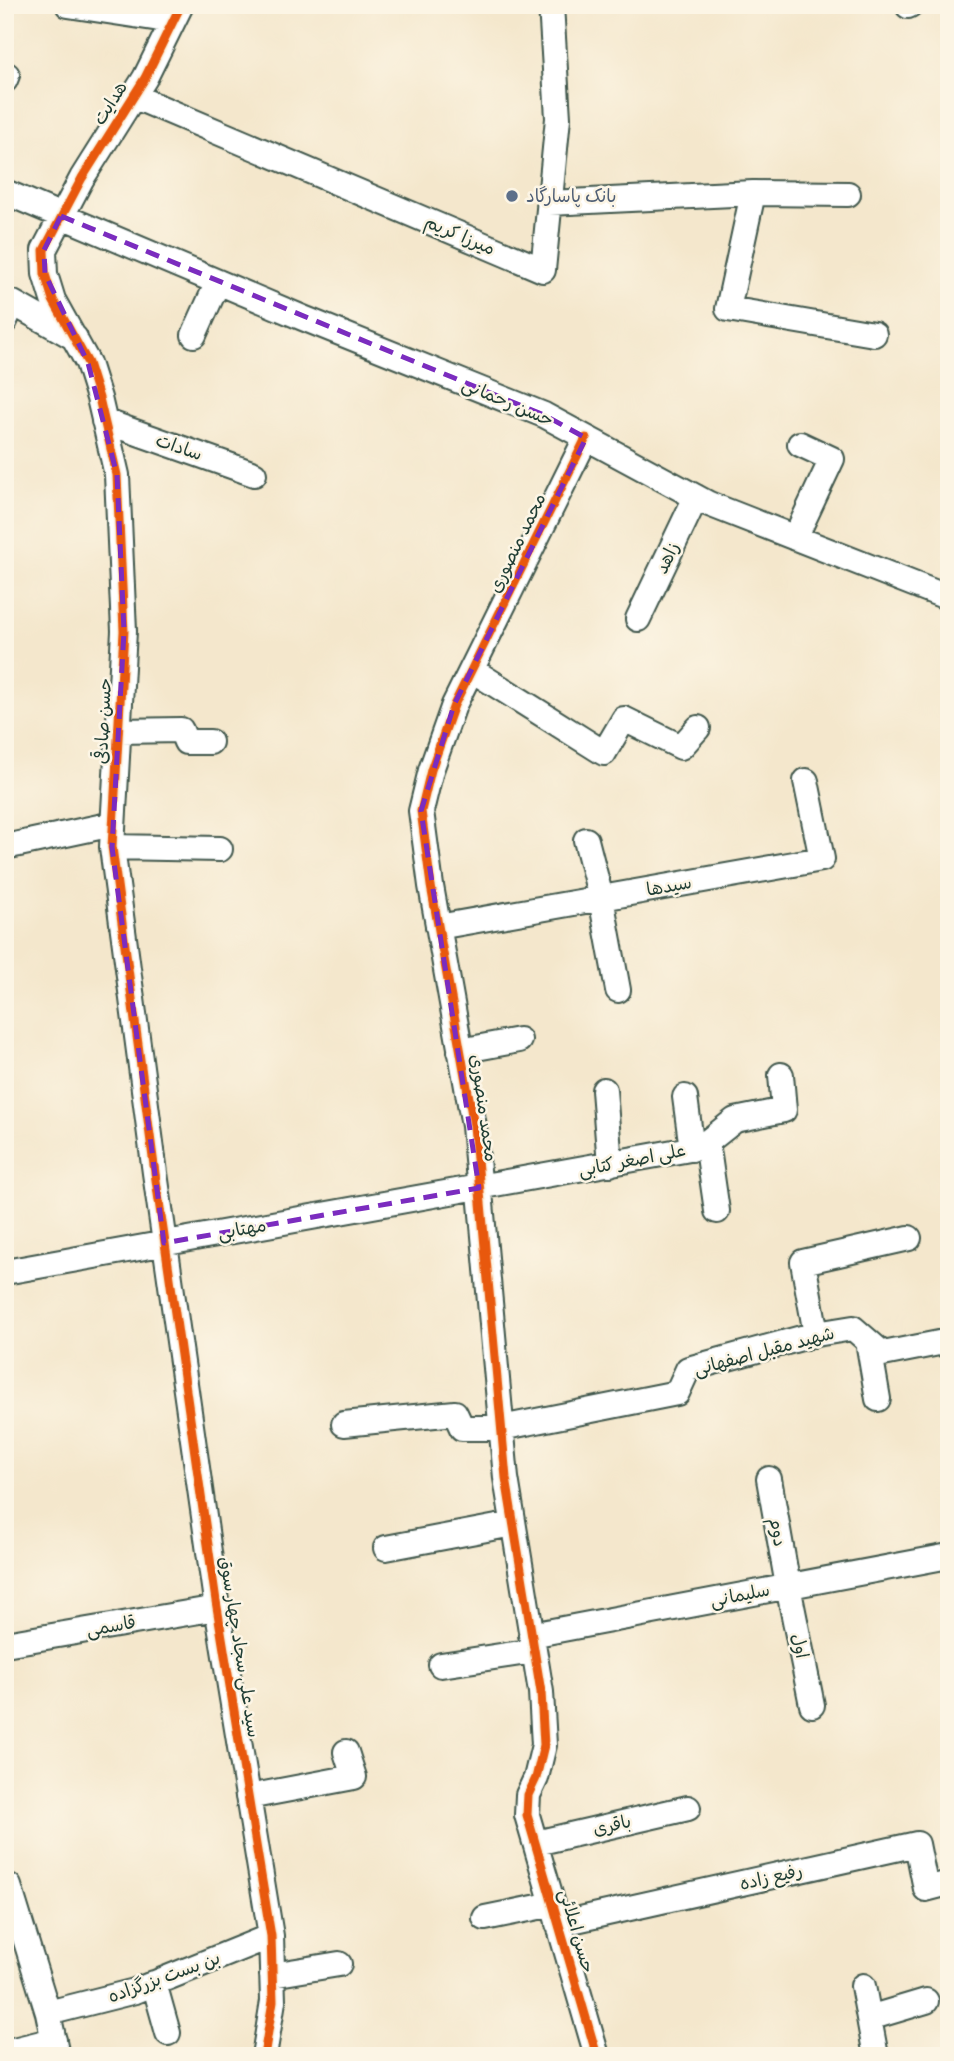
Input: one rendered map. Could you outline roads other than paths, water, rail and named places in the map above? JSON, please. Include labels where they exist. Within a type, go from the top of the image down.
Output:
[{"type":"street","points":[[68,5],[177,13]]},
{"type":"street","name":"میرزا کریم","points":[[133,96],[543,270],[558,118],[551,5]]},
{"type":"street","name":"هدایت","points":[[61,216],[145,78],[177,13]]},
{"type":"street","name":"حسن رحمانی","points":[[5,192],[544,415],[709,504],[949,598]]},
{"type":"street","points":[[549,203],[753,193],[848,194]]},
{"type":"street","points":[[753,193],[728,309],[874,334]]},
{"type":"street","name":"حسن صادقی","points":[[61,216],[44,250],[45,274],[53,300],[88,363],[117,475],[124,631],[113,836],[164,1243]]},
{"type":"street","points":[[194,335],[218,282]]},
{"type":"street","points":[[5,321],[13,303],[75,338]]},
{"type":"street","name":"سادات","points":[[104,421],[254,474]]},
{"type":"street","name":"محمد منصوری","points":[[527,1815],[528,1794],[536,1778],[544,1745],[541,1692],[506,1478],[474,1126],[438,927],[421,811],[431,770],[450,718],[586,438]]},
{"type":"street","points":[[795,537],[832,459],[800,444]]},
{"type":"street","name":"زاهد","points":[[638,619],[696,496]]},
{"type":"street","points":[[472,670],[604,753],[624,719],[681,747],[698,728]]},
{"type":"street","points":[[118,731],[181,730],[186,742],[210,742]]},
{"type":"street","name":"سیدها","points":[[438,927],[822,859],[806,781]]},
{"type":"street","points":[[5,847],[113,836],[220,849]]},
{"type":"street","points":[[586,840],[601,898],[618,990]]},
{"type":"street","points":[[460,1051],[519,1040]]},
{"type":"street","name":"علی اصغر کتابی","points":[[479,1188],[699,1145],[735,1120],[784,1110],[781,1075]]},
{"type":"street","points":[[604,1090],[610,1164]]},
{"type":"street","points":[[685,1097],[717,1211]]},
{"type":"street","name":"مهتابی","points":[[5,1272],[479,1188]]},
{"type":"street","points":[[816,1334],[803,1262],[909,1238]]},
{"type":"street","name":"سید علی سجاد چهار سوق","points":[[164,1243],[217,1608],[271,1936],[273,2001],[264,2056]]},
{"type":"street","name":"شهید مقبل اصفهانی","points":[[501,1428],[677,1393],[688,1369],[816,1334],[853,1328],[883,1354],[949,1340]]},
{"type":"street","points":[[868,1341],[878,1399]]},
{"type":"street","points":[[344,1424],[455,1413],[462,1428],[501,1428]]},
{"type":"street","name":"دوم","points":[[769,1479],[788,1586]]},
{"type":"street","points":[[386,1548],[513,1524]]},
{"type":"street","name":"سلیمانی","points":[[441,1665],[788,1586],[949,1556]]},
{"type":"street","name":"اول","points":[[788,1586],[812,1705]]},
{"type":"street","name":"قاسمی","points":[[6,1641],[217,1608]]},
{"type":"street","points":[[248,1797],[354,1777],[346,1752]]},
{"type":"street","name":"باقری","points":[[536,1843],[688,1808]]},
{"type":"street","name":"حسن اعلائی","points":[[527,1815],[597,2056]]},
{"type":"street","name":"رفیع زاده","points":[[555,1914],[917,1844],[926,1889],[949,1883]]},
{"type":"street","points":[[5,1887],[9,1886],[56,2048],[5,2052]]},
{"type":"street","points":[[485,1918],[555,1914]]},
{"type":"street","name":"بن بست بزرگزاده","points":[[48,2013],[135,1991],[271,1936]]},
{"type":"street","points":[[272,1975],[339,1964]]},
{"type":"street","points":[[154,1983],[168,2033]]},
{"type":"street","points":[[863,1986],[876,2056]]},
{"type":"street","points":[[869,2018],[926,2001]]},
{"type":"place","name":"بانک پاسارگاد","points":[[512,196]]}]
